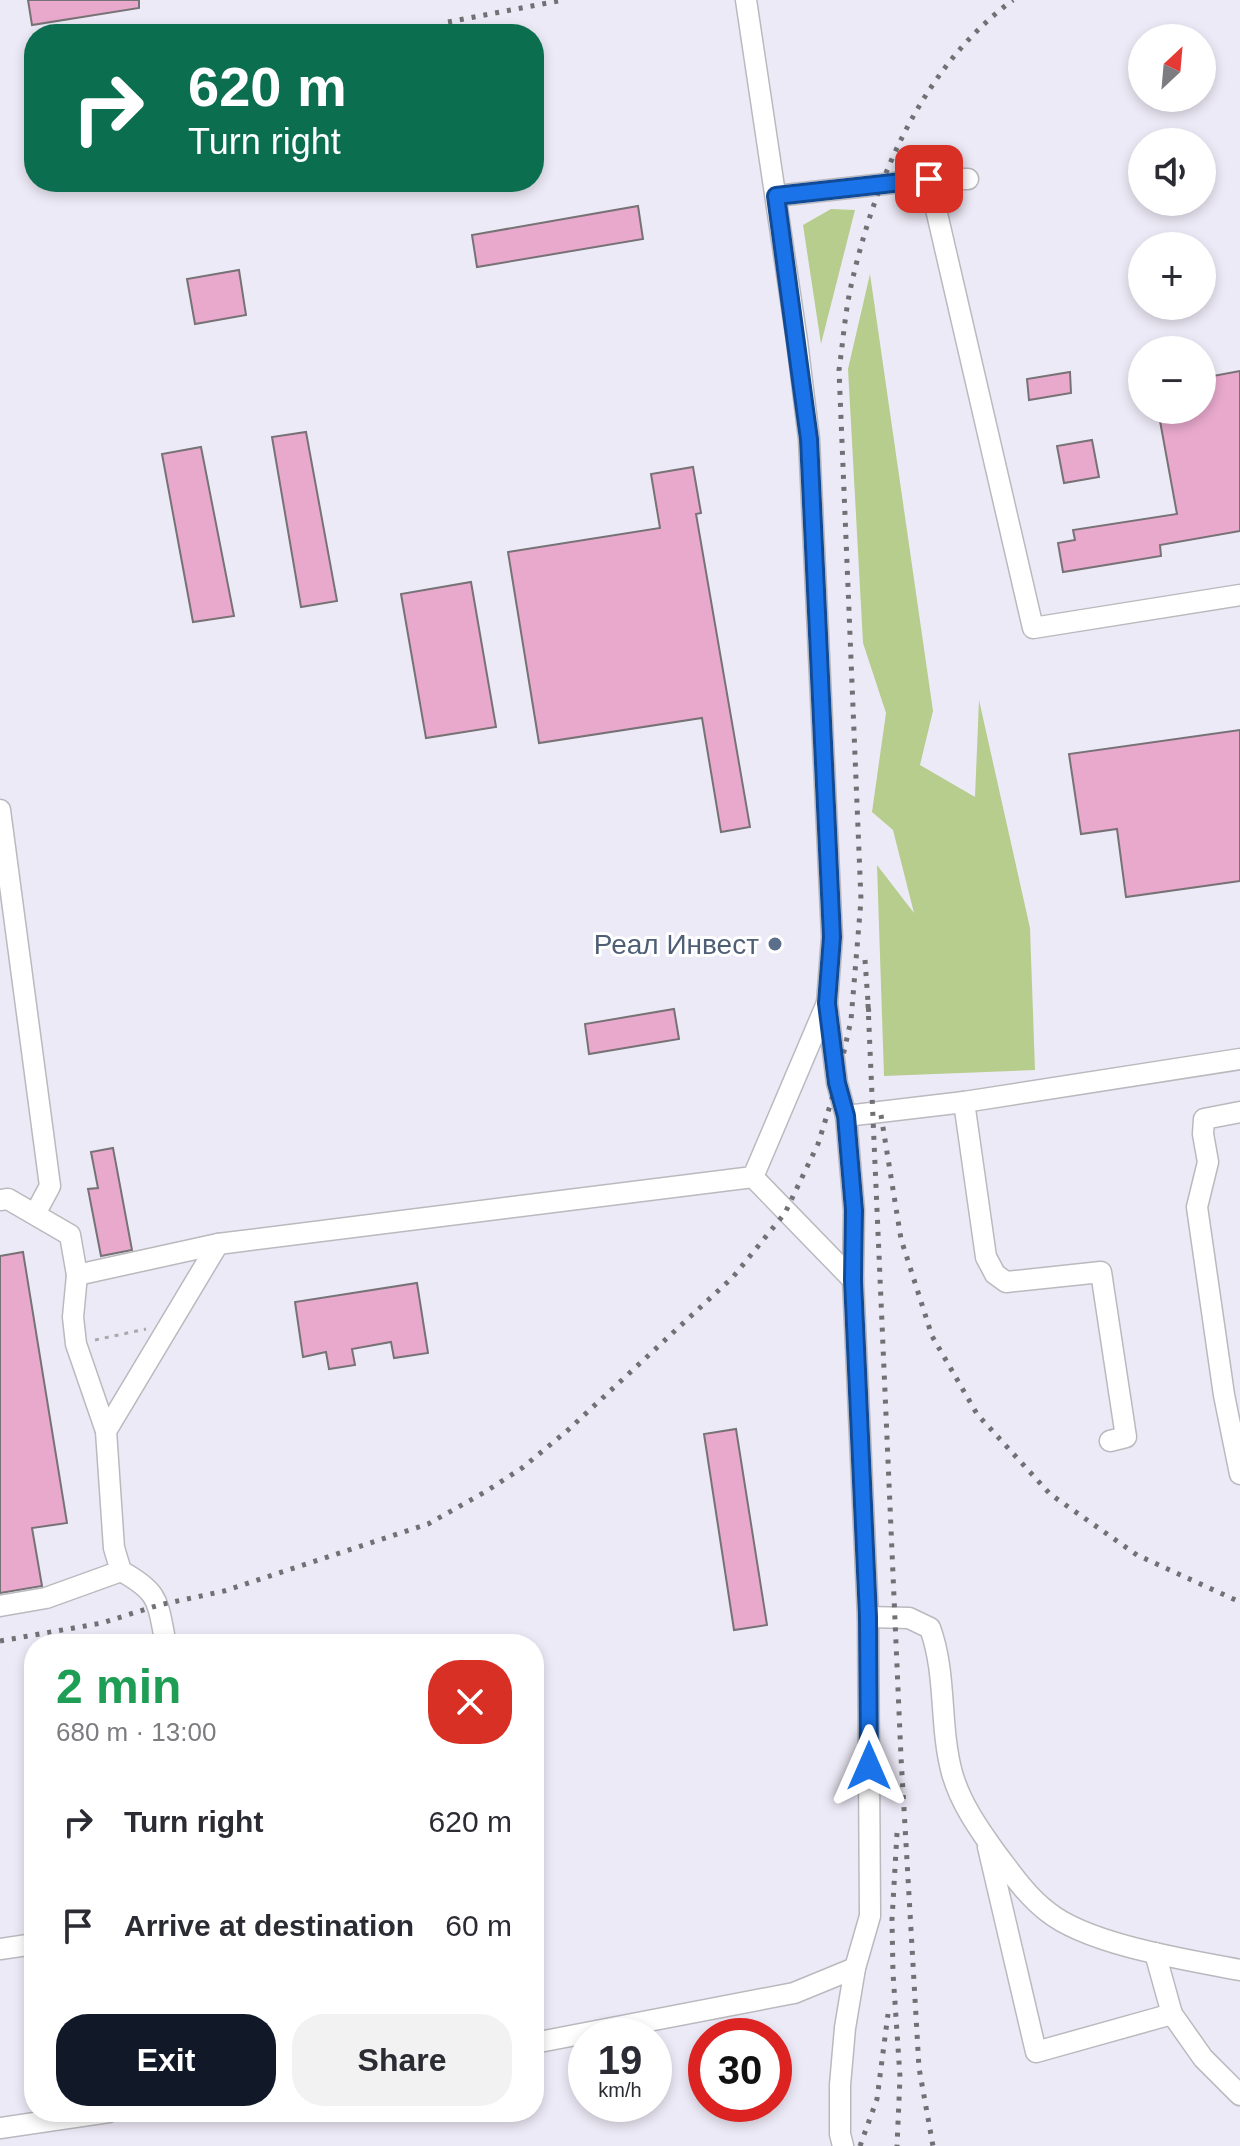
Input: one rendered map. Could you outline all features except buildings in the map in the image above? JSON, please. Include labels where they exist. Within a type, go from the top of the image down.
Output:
[{"type":"street","points":[[746,0],[809,439],[832,937],[827,1003],[837,1083],[846,1116],[854,1210],[853,1280],[868,1617],[870,1916],[855,1968],[845,2028],[840,2085],[840,2134],[843,2146]]},
{"type":"street","points":[[776,196],[929,179],[968,179]]},
{"type":"street","points":[[929,179],[1033,628],[1240,595]]},
{"type":"street","points":[[0,810],[50,1186],[35,1214]]},
{"type":"street","points":[[753,1177],[827,1003]]},
{"type":"street","points":[[846,1116],[964,1102],[1240,1059]]},
{"type":"street","points":[[964,1102],[986,1257],[995,1274],[1006,1282],[1101,1272],[1126,1437],[1110,1441]]},
{"type":"street","points":[[1240,1112],[1204,1119],[1208,1162],[1197,1207],[1224,1395],[1240,1474]]},
{"type":"street","points":[[77,1275],[218,1244],[753,1177]]},
{"type":"street","points":[[753,1177],[853,1280]]},
{"type":"street","points":[[0,1200],[8,1199],[70,1235],[77,1275],[73,1317],[76,1344],[106,1431],[112,1535],[121,1571],[152,1591],[159,1605],[164,1634]]},
{"type":"street","points":[[106,1431],[218,1244]]},
{"type":"street","points":[[0,1606],[46,1598],[121,1571]]},
{"type":"street","points":[[868,1617],[909,1618],[930,1628],[940,1654],[952,1772],[964,1804],[1023,1888],[1050,1914],[1084,1932],[1155,1953],[1240,1970]]},
{"type":"street","points":[[986,1839],[1036,2052],[1172,2014]]},
{"type":"street","points":[[0,1949],[24,1945]]},
{"type":"street","points":[[1155,1953],[1172,2014],[1203,2058],[1240,2095]]},
{"type":"street","points":[[544,2041],[794,1993],[855,1968]]},
{"type":"street","points":[[0,2128],[41,2122]]},
{"type":"path","points":[[76,1344],[169,1325]]},
{"type":"shaded area","points":[[0,0],[1240,0],[1240,2146],[0,2146]]},
{"type":"green space","points":[[831,209],[855,210],[821,344],[803,225]]},
{"type":"green space","points":[[870,274],[933,711],[920,765],[975,797],[979,700],[1030,928],[1035,1070],[884,1076],[877,865],[914,913],[893,830],[872,812],[886,713],[863,643],[848,369]]},
{"type":"railway","points":[[448,22],[563,0]]},
{"type":"railway","points":[[40,1634],[102,1623],[159,1605],[224,1591],[428,1524],[485,1492],[522,1468],[568,1430],[733,1277],[785,1213],[818,1144],[837,1083],[851,1020],[861,900],[839,370],[849,296],[874,206],[907,128],[953,58],[981,27],[1013,0]]},
{"type":"railway","points":[[865,960],[869,1016]]},
{"type":"railway","points":[[868,1004],[901,1757],[919,2068],[933,2146]]},
{"type":"railway","points":[[881,1115],[901,1239],[932,1336],[977,1414],[1050,1494],[1137,1555],[1240,1602]]},
{"type":"railway","points":[[0,1641],[24,1637]]},
{"type":"railway","points":[[897,1833],[892,1920],[900,2077],[897,2146]]},
{"type":"railway","points":[[860,2146],[877,2099],[888,2014]]},
{"type":"place","name":"Реал Инвест","points":[[775,944]]},
{"type":"route","points":[[869,1766],[868,1617],[853,1280],[854,1210],[846,1116],[837,1083],[827,1003],[832,937],[809,439],[776,196],[929,179]]}]
